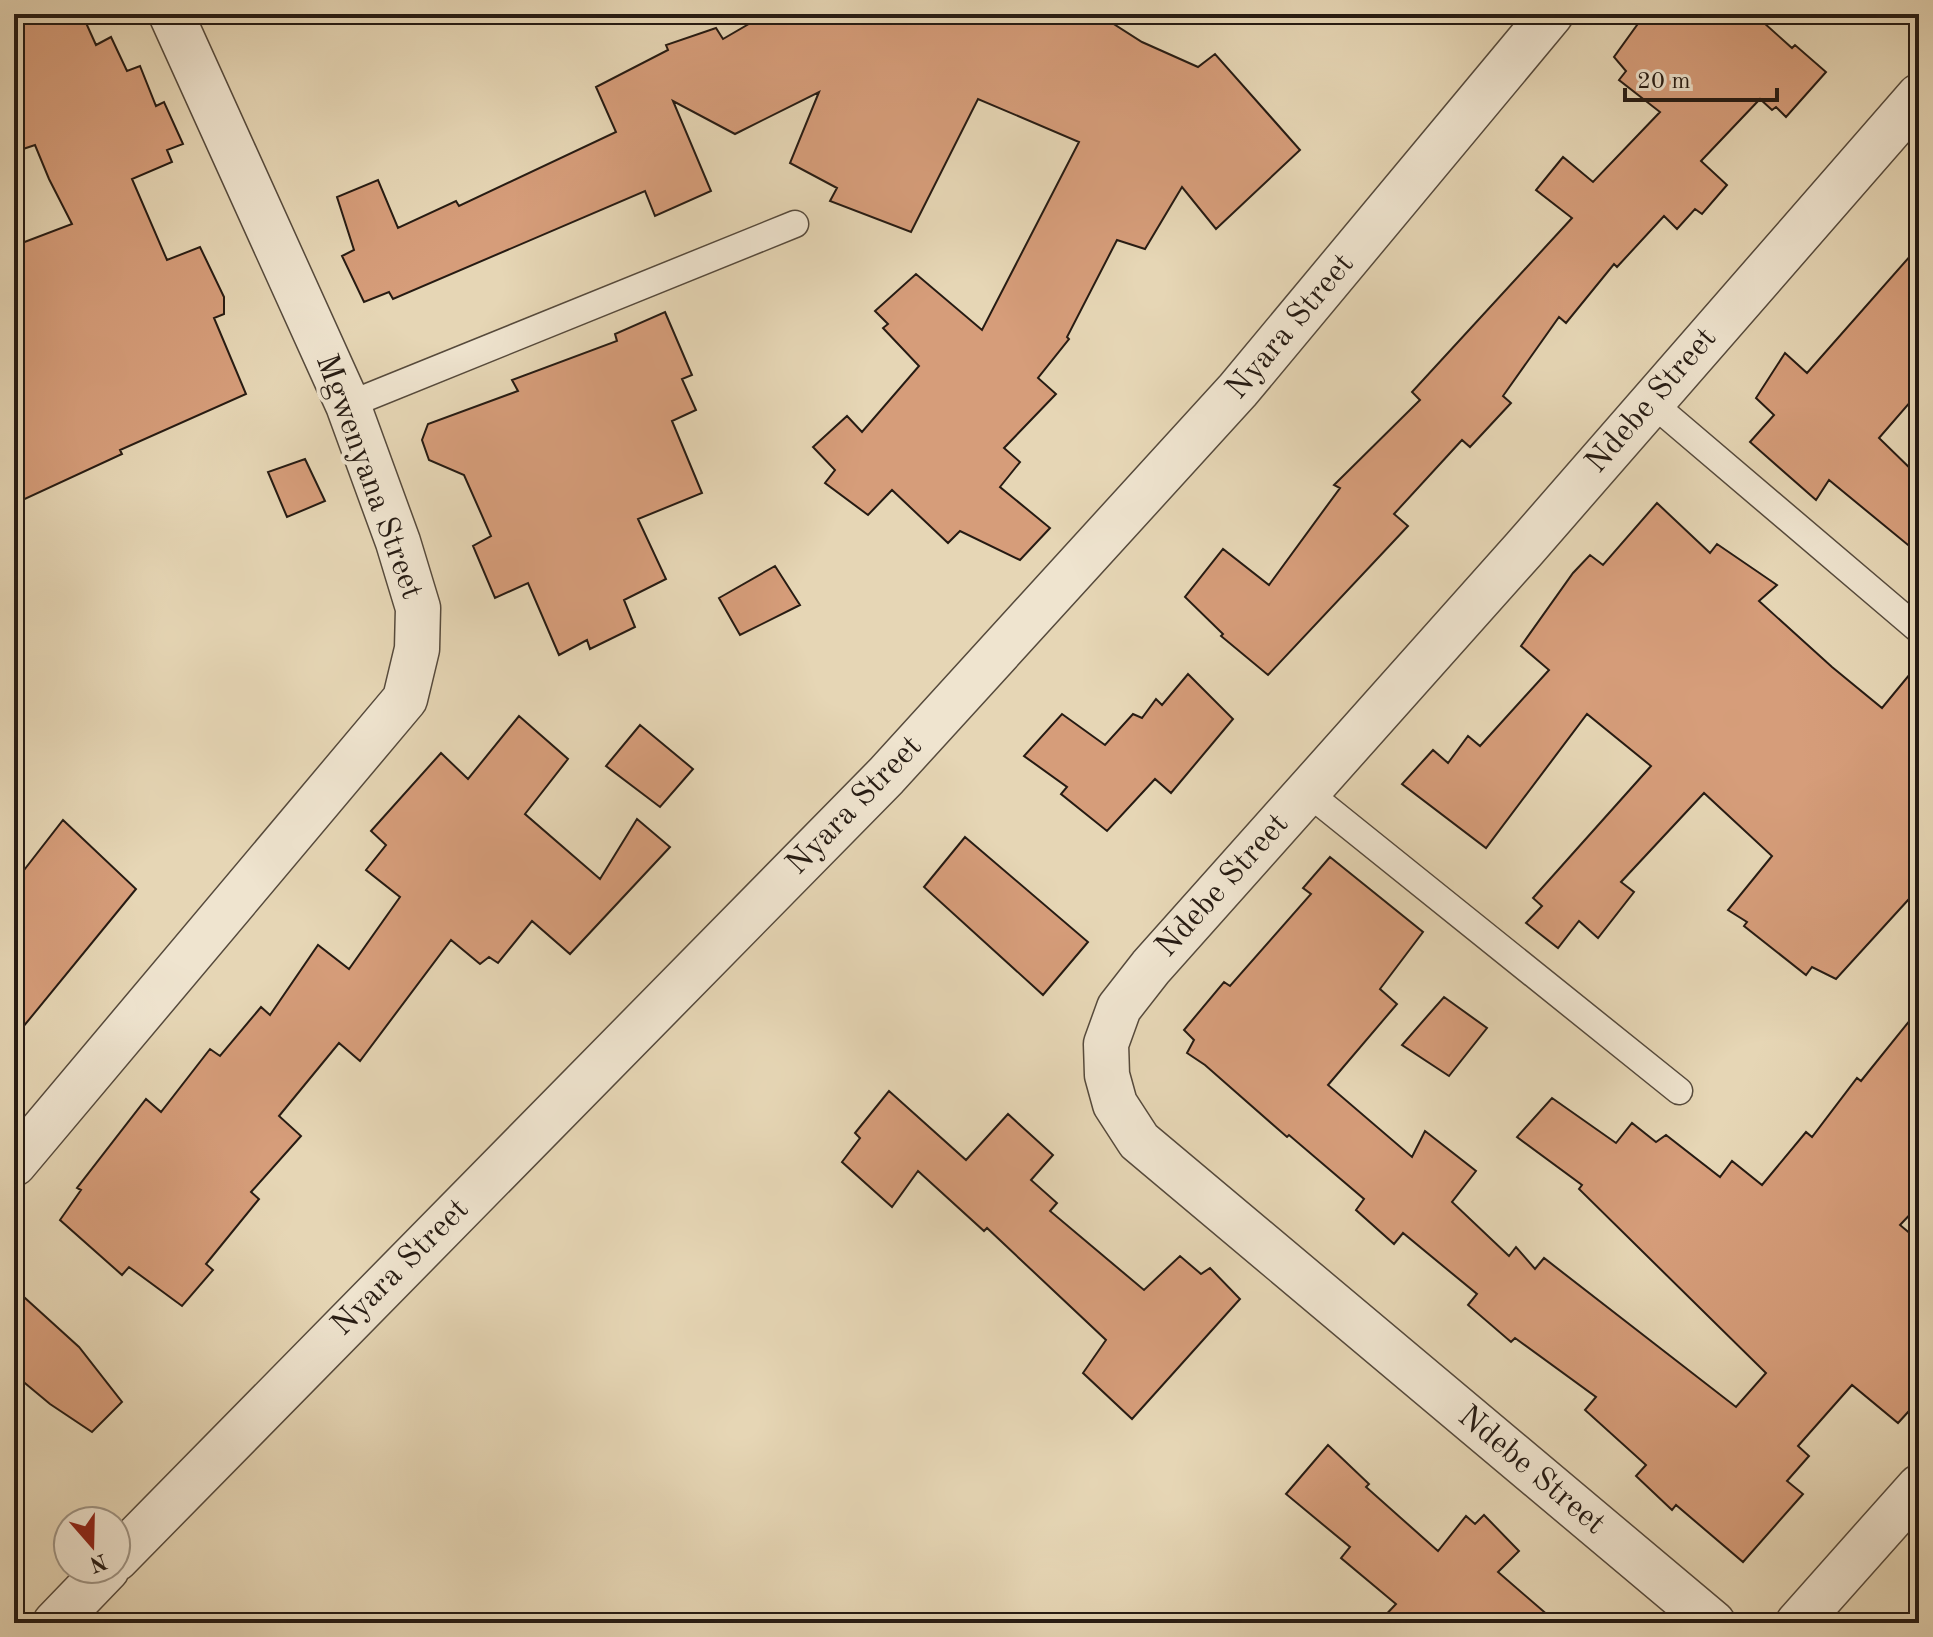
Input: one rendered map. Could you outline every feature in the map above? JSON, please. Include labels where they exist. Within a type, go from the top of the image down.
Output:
[{"type":"street","name":"Mgwenyana Street","points":[[14,1164],[405,699],[417,649],[418,608],[398,542],[348,405],[171,14]]},
{"type":"street","name":"Nyara Street","points":[[132,1543],[886,776],[1238,390],[1551,14]]},
{"type":"street","name":"Ndebe Street","points":[[1713,1623],[1139,1141],[1115,1104],[1107,1075],[1106,1044],[1119,1008],[1151,967],[1919,96]]},
{"type":"street","points":[[1798,1623],[1919,1487]]},
{"type":"street","points":[[55,1623],[92,1585]]},
{"type":"lane","points":[[348,405],[795,224]]},
{"type":"lane","points":[[1651,402],[1919,630]]},
{"type":"lane","points":[[1307,792],[1679,1091]]},
{"type":"building","points":[[14,14],[82,14],[96,45],[111,37],[127,71],[140,66],[156,106],[164,102],[183,144],[167,150],[172,162],[132,179],[167,260],[200,247],[224,297],[224,314],[214,318],[246,394],[120,450],[122,454],[14,504],[14,246],[72,224],[35,145],[14,152]]},
{"type":"building","points":[[766,14],[1098,14],[1142,42],[1198,67],[1215,54],[1300,150],[1216,229],[1182,187],[1145,249],[1117,240],[1067,337],[1069,339],[1038,378],[1056,394],[1004,448],[1020,462],[1000,487],[1050,528],[1020,560],[960,531],[948,543],[892,490],[868,515],[825,483],[835,470],[813,447],[847,416],[862,432],[919,366],[883,328],[888,324],[875,311],[916,274],[982,330],[1079,142],[978,99],[911,232],[830,201],[837,188],[790,163],[819,92],[735,134],[673,101],[711,191],[655,216],[645,191],[393,299],[389,292],[364,302],[342,256],[354,250],[337,197],[378,180],[398,228],[456,201],[459,206],[616,132],[596,87],[668,50],[666,45],[716,28],[723,39]]},
{"type":"building","points":[[1645,14],[1754,14],[1792,48],[1795,45],[1826,72],[1786,117],[1776,107],[1772,110],[1760,99],[1701,161],[1727,185],[1702,214],[1695,209],[1677,229],[1664,216],[1617,267],[1614,264],[1566,323],[1559,317],[1503,396],[1511,403],[1470,447],[1462,440],[1394,514],[1408,526],[1268,675],[1221,636],[1223,634],[1185,597],[1223,549],[1269,585],[1340,488],[1334,485],[1420,400],[1412,392],[1572,218],[1536,190],[1563,157],[1593,182],[1660,112],[1619,80],[1626,71],[1614,57]]},
{"type":"building","points":[[1919,246],[1919,392],[1879,438],[1919,477],[1919,554],[1829,480],[1816,500],[1750,442],[1774,415],[1756,398],[1785,353],[1807,373]]},
{"type":"building","points":[[665,312],[692,375],[682,379],[696,410],[672,421],[702,493],[638,519],[666,579],[624,600],[635,627],[590,649],[587,640],[559,655],[528,583],[495,598],[473,546],[491,536],[464,475],[429,460],[422,440],[428,424],[518,391],[512,380],[617,341],[615,334]]},
{"type":"building","points":[[305,459],[325,501],[287,517],[268,472]]},
{"type":"building","points":[[1657,503],[1710,553],[1717,544],[1777,585],[1759,601],[1882,708],[1919,663],[1919,888],[1836,979],[1812,967],[1806,975],[1744,926],[1747,922],[1728,910],[1772,856],[1704,793],[1621,882],[1634,892],[1598,938],[1579,921],[1558,948],[1526,923],[1542,906],[1533,898],[1651,766],[1587,714],[1486,848],[1402,784],[1433,750],[1448,763],[1468,736],[1480,746],[1549,670],[1521,646],[1573,573],[1590,555],[1603,565]]},
{"type":"building","points":[[775,566],[800,605],[740,635],[719,598]]},
{"type":"building","points":[[1188,674],[1233,719],[1171,793],[1155,779],[1107,831],[1061,794],[1067,787],[1024,756],[1062,714],[1105,745],[1133,714],[1142,718],[1156,699],[1162,705]]},
{"type":"building","points":[[519,716],[568,759],[525,814],[600,879],[637,819],[670,847],[570,954],[532,921],[498,963],[489,957],[480,964],[451,940],[360,1061],[339,1043],[279,1116],[301,1136],[251,1192],[259,1199],[206,1264],[213,1270],[182,1306],[129,1267],[122,1275],[60,1220],[81,1190],[77,1188],[146,1099],[161,1112],[210,1049],[220,1056],[261,1007],[270,1015],[318,945],[349,969],[400,897],[366,870],[386,845],[371,831],[441,753],[468,779]]},
{"type":"building","points":[[640,725],[693,769],[660,807],[606,766]]},
{"type":"building","points":[[63,820],[136,889],[14,1038],[14,883]]},
{"type":"building","points":[[965,837],[1088,942],[1043,995],[924,887]]},
{"type":"building","points":[[1330,857],[1423,932],[1380,989],[1397,1004],[1328,1085],[1412,1157],[1425,1131],[1476,1171],[1452,1202],[1509,1256],[1516,1247],[1535,1269],[1544,1258],[1736,1407],[1766,1373],[1579,1189],[1582,1185],[1517,1137],[1552,1098],[1616,1143],[1632,1123],[1656,1142],[1666,1135],[1720,1177],[1732,1161],[1762,1185],[1806,1132],[1812,1137],[1857,1078],[1861,1081],[1919,1009],[1919,1205],[1900,1225],[1919,1241],[1919,1400],[1898,1423],[1852,1385],[1798,1446],[1809,1456],[1787,1481],[1803,1494],[1743,1562],[1676,1505],[1672,1510],[1636,1476],[1646,1465],[1585,1410],[1596,1397],[1515,1338],[1511,1342],[1468,1305],[1477,1294],[1403,1233],[1394,1244],[1356,1210],[1364,1199],[1187,1053],[1194,1040],[1184,1030],[1224,982],[1230,986],[1311,894],[1303,888]]},
{"type":"building","points":[[1444,997],[1487,1028],[1449,1076],[1402,1045]]},
{"type":"building","points":[[889,1091],[966,1160],[1008,1114],[1053,1155],[1031,1180],[1057,1203],[1050,1211],[1144,1290],[1180,1256],[1201,1274],[1210,1268],[1240,1299],[1132,1419],[1083,1373],[1106,1340],[987,1228],[984,1231],[918,1171],[892,1207],[842,1162],[860,1138],[855,1133]]},
{"type":"building","points":[[14,1288],[79,1347],[122,1402],[92,1432],[50,1404],[14,1374]]},
{"type":"building","points":[[1328,1445],[1369,1484],[1366,1487],[1438,1551],[1466,1516],[1475,1524],[1484,1515],[1519,1551],[1498,1572],[1557,1623],[1378,1623],[1396,1604],[1341,1558],[1350,1547],[1286,1494]]}]
